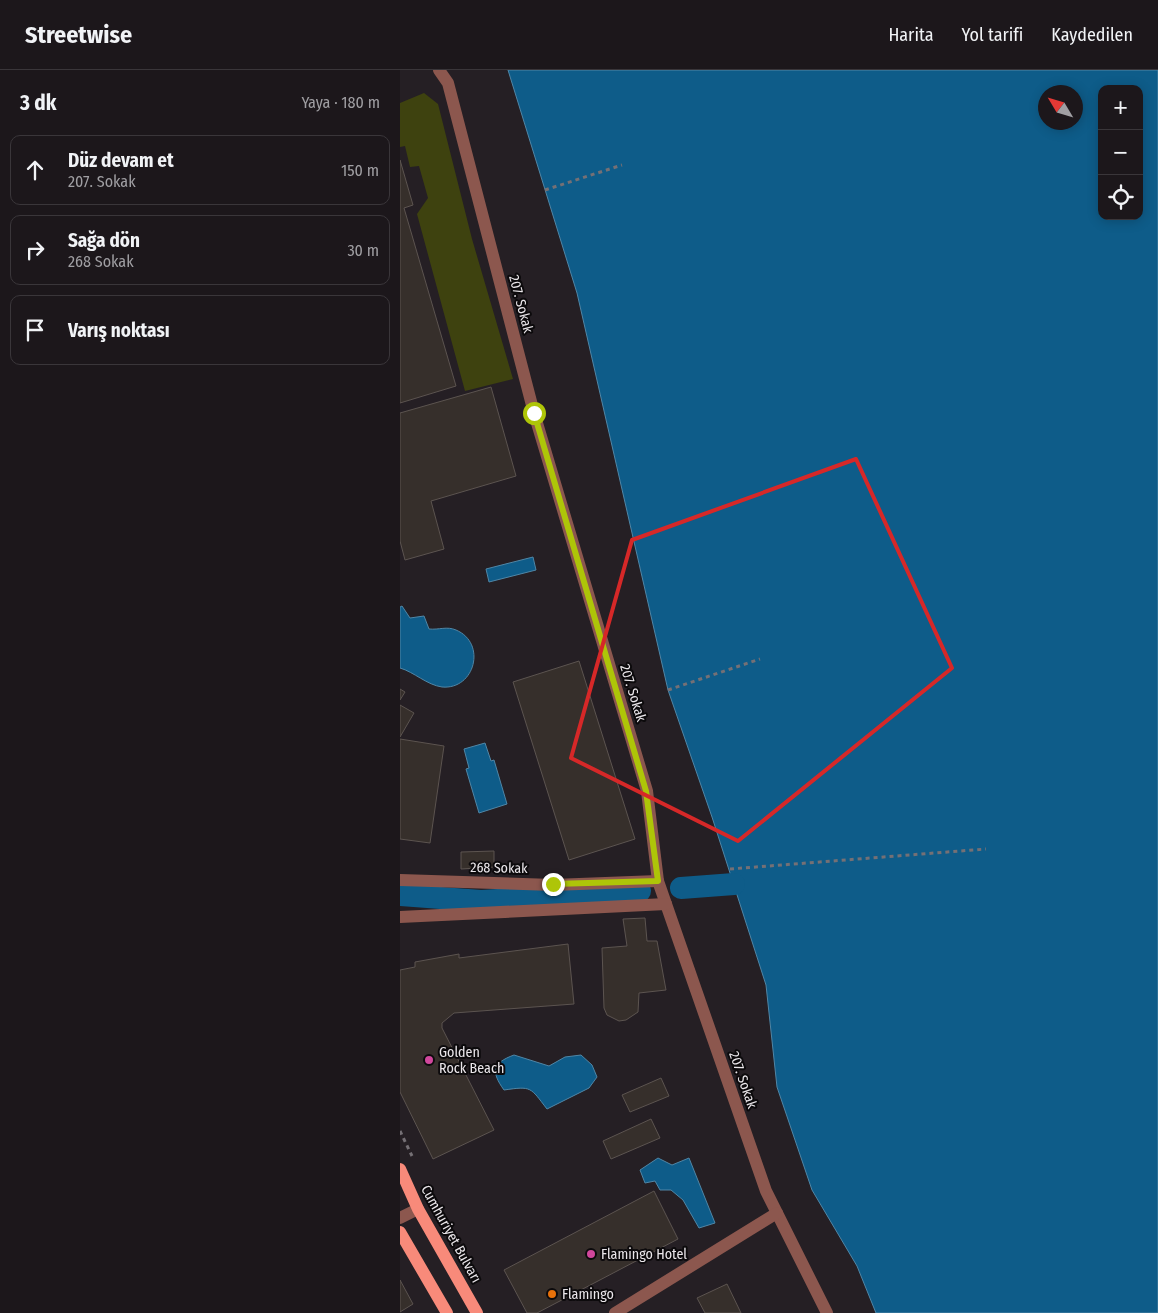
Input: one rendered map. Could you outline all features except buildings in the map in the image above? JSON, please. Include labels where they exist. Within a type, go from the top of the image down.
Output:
[{"type":"main road","name":"Cumhuriyet Bulvarı","points":[[400,1169],[418,1209],[478,1313]]},
{"type":"main road","points":[[400,1232],[448,1313]]},
{"type":"street","name":"207. Sokak","points":[[440,70],[448,84],[534,413],[646,791],[658,881],[766,1191],[827,1313]]},
{"type":"street","name":"268 Sokak","points":[[400,880],[553,884],[658,881]]},
{"type":"street","points":[[400,917],[666,904]]},
{"type":"street","points":[[400,1218],[418,1209]]},
{"type":"street","points":[[615,1313],[777,1212]]},
{"type":"path","points":[[545,190],[622,165]]},
{"type":"path","points":[[668,690],[760,659]]},
{"type":"path","points":[[730,869],[986,849]]},
{"type":"highlighted area","points":[[856,459],[952,668],[738,841],[571,758],[632,540]]},
{"type":"green space","points":[[424,93],[438,104],[472,239],[513,379],[465,391],[417,214],[428,198],[419,166],[410,167],[405,146],[400,147],[400,103]]},
{"type":"water","points":[[508,70],[1158,70],[1158,1313],[876,1313],[857,1266],[812,1190],[777,1087],[766,985],[712,817],[668,690],[577,293]]},
{"type":"water","points":[[533,557],[536,570],[489,582],[486,569]]},
{"type":"water","points":[[402,606],[410,618],[424,616],[429,629],[453,629],[466,636],[472,645],[474,655],[469,674],[462,681],[453,686],[436,686],[400,668],[400,607]]},
{"type":"water","points":[[485,743],[491,761],[494,760],[507,804],[479,813],[466,769],[469,768],[464,749]]},
{"type":"water","points":[[514,1055],[549,1066],[565,1057],[581,1055],[592,1065],[597,1077],[589,1088],[547,1109],[530,1090],[520,1088],[504,1090],[500,1084],[496,1069],[501,1061]]},
{"type":"water","points":[[658,1158],[672,1165],[689,1158],[715,1223],[699,1228],[683,1200],[671,1190],[660,1190],[655,1181],[645,1183],[640,1170]]},
{"type":"waterway","points":[[681,888],[734,884]]},
{"type":"waterway","points":[[400,895],[481,901],[640,891]]},
{"type":"place","name":"Golden Rock Beach","points":[[429,1060]]},
{"type":"place","name":"Flamingo Hotel","points":[[591,1254]]},
{"type":"place","name":"Flamingo","points":[[552,1294]]},
{"type":"route","points":[[534,413],[646,791],[658,881],[553,884]]}]
